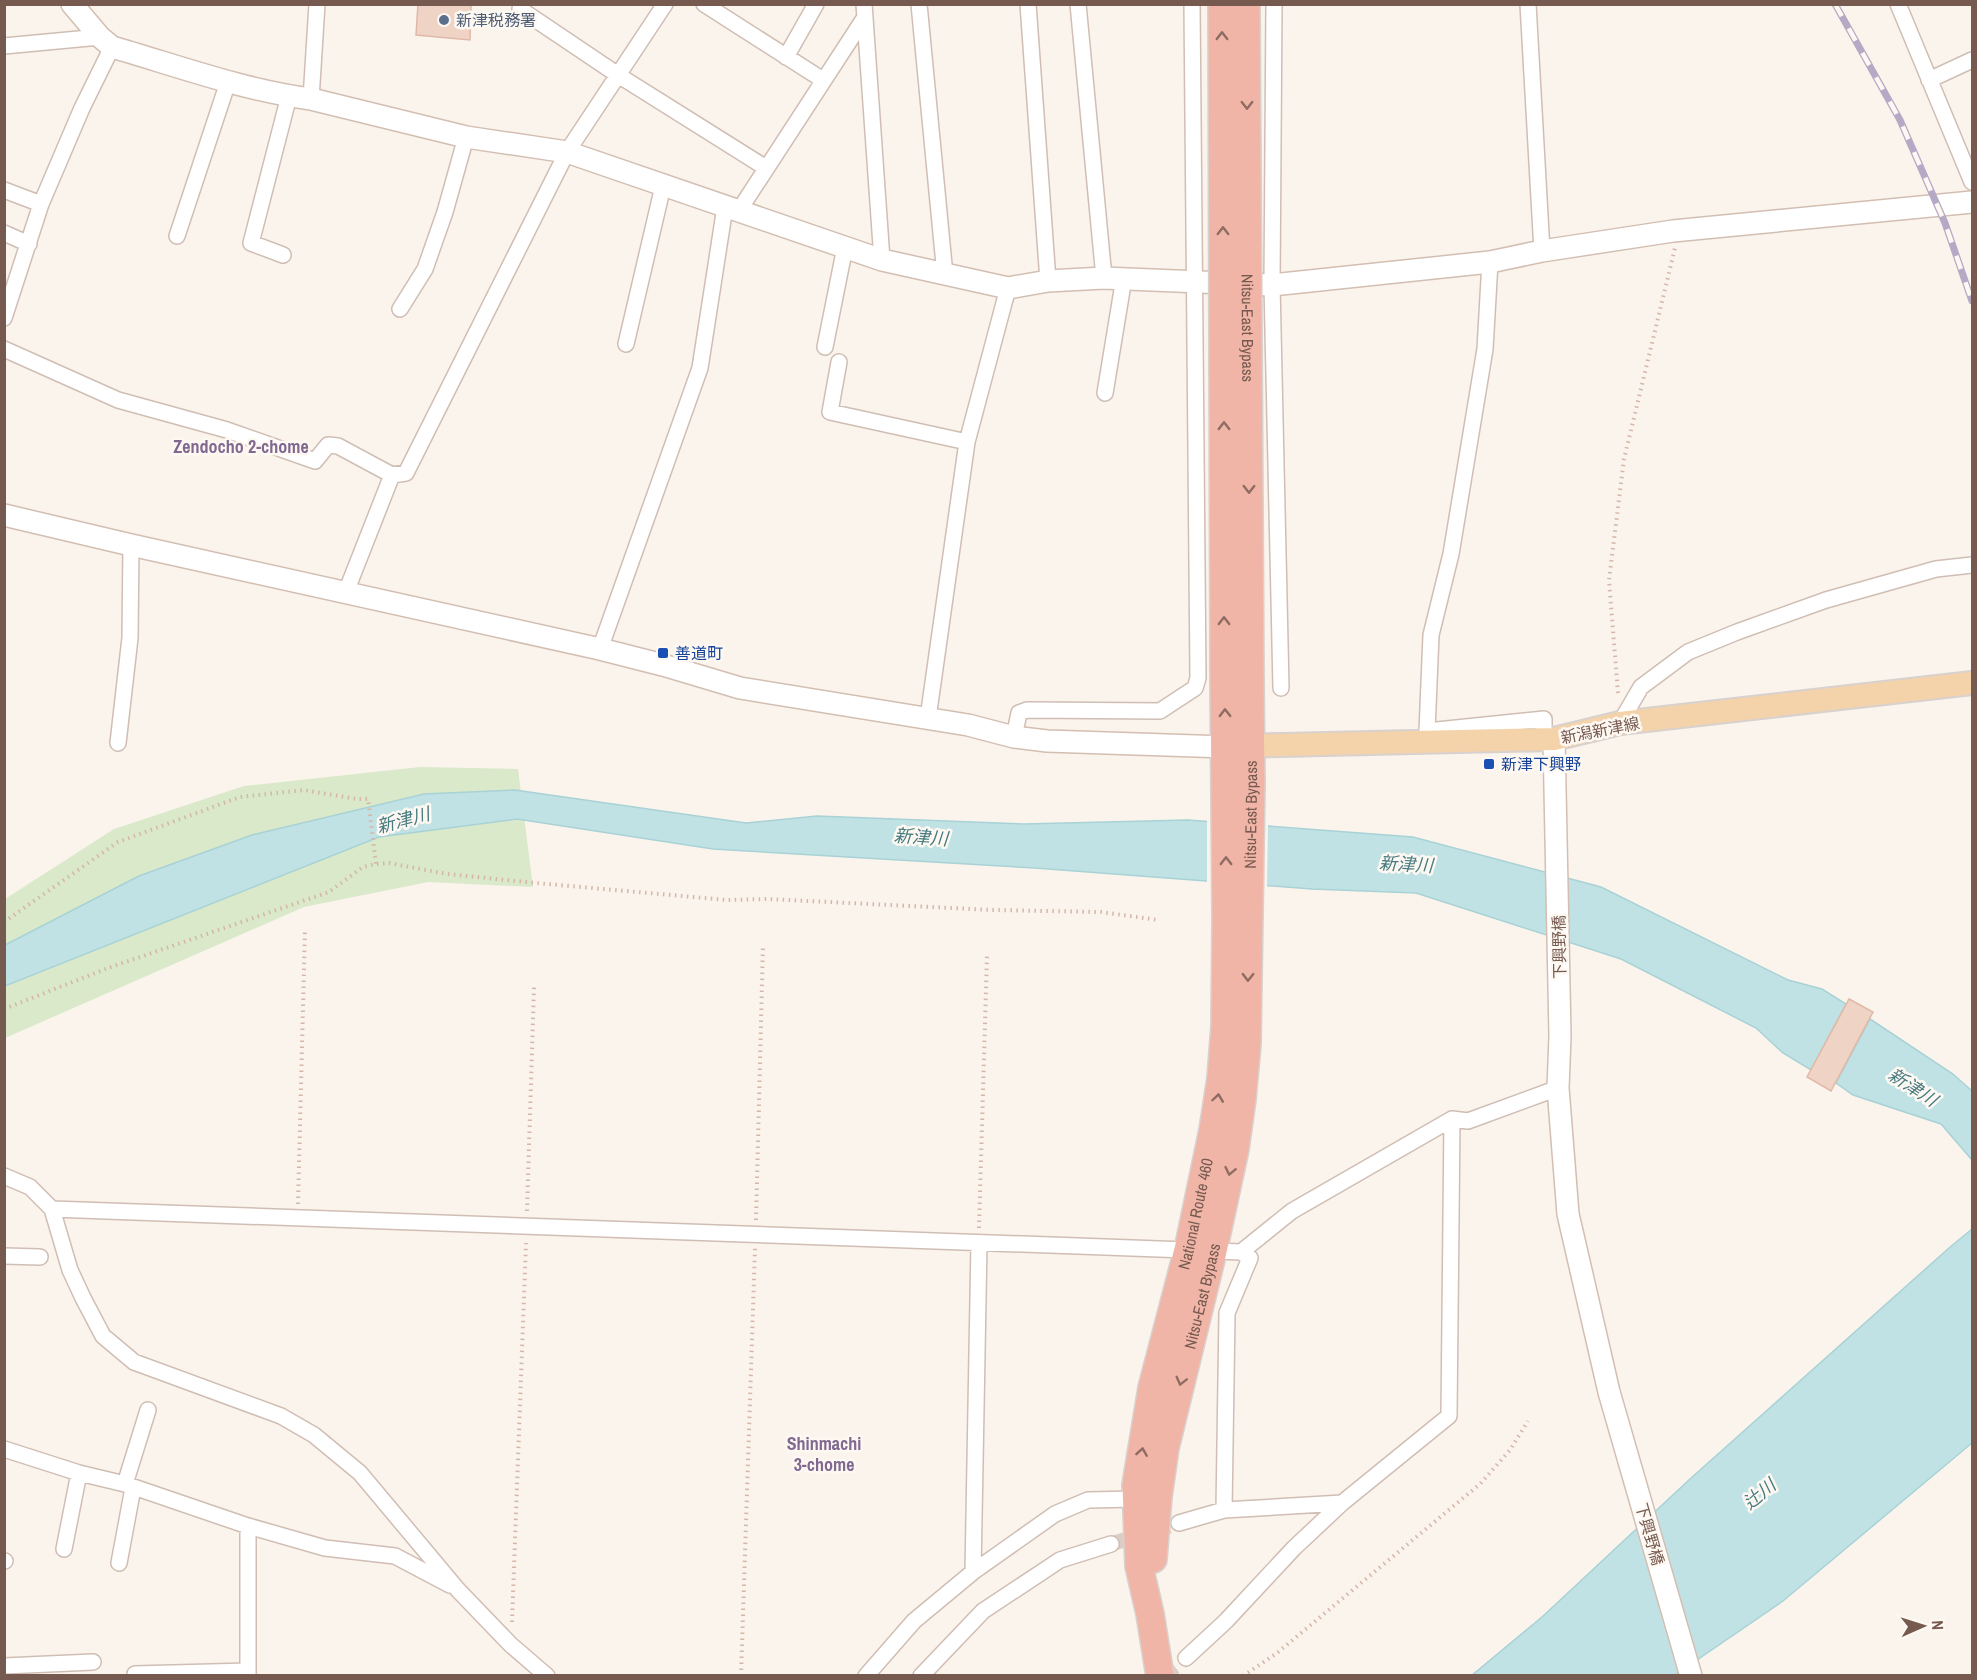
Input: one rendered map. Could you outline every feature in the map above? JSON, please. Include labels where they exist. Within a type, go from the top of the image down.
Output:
[{"type":"highway","name":"Nitsu-East Bypass","points":[[1222,4],[1238,746]]},
{"type":"highway","name":"Nitsu-East Bypass","points":[[1237,680],[1246,4]]},
{"type":"highway","name":"National Route 460","points":[[1160,1676],[1150,1614],[1139,1566],[1136,1498],[1152,1388],[1201,1251],[1237,919],[1238,746]]},
{"type":"highway","name":"Nitsu-East Bypass","points":[[1150,1614],[1158,1497],[1201,1251]]},
{"type":"main road","name":"新潟新津線","points":[[1238,746],[1549,739],[1620,723],[1972,683]]},
{"type":"street","points":[[72,4],[106,42]]},
{"type":"street","points":[[311,99],[317,4]]},
{"type":"street","points":[[4,349],[118,400],[227,430],[315,461],[328,445],[338,446],[393,475],[406,473],[567,152],[665,4]]},
{"type":"street","points":[[704,4],[823,80]]},
{"type":"street","points":[[786,57],[816,4]]},
{"type":"street","points":[[919,4],[945,275]]},
{"type":"street","points":[[1078,4],[1114,278],[1105,393]]},
{"type":"street","points":[[1014,737],[1019,714],[1027,710],[1160,711],[1195,688],[1198,678],[1192,4]]},
{"type":"street","points":[[1274,4],[1272,285],[1281,688]]},
{"type":"street","points":[[1528,4],[1542,251]]},
{"type":"street","points":[[1898,4],[1972,182]]},
{"type":"street","points":[[1033,5],[1048,281]]},
{"type":"street","points":[[520,9],[618,75],[766,168]]},
{"type":"street","points":[[865,11],[882,260]]},
{"type":"street","points":[[600,649],[700,368],[731,209],[766,168],[865,11]]},
{"type":"street","points":[[4,318],[41,204],[82,108],[106,42]]},
{"type":"street","points":[[4,46],[106,42],[228,82],[311,99],[466,137],[567,152],[882,260],[1008,288],[1048,281],[1114,278],[1272,285],[1490,262],[1542,251],[1679,230],[1972,202]]},
{"type":"street","points":[[1929,80],[1972,60]]},
{"type":"street","points":[[177,236],[228,82]]},
{"type":"street","points":[[283,255],[252,243],[289,96]]},
{"type":"street","points":[[400,309],[425,269],[466,137]]},
{"type":"street","points":[[626,344],[663,186]]},
{"type":"street","points":[[4,190],[41,204]]},
{"type":"street","points":[[4,233],[29,244]]},
{"type":"street","points":[[825,347],[845,247]]},
{"type":"street","points":[[1490,262],[1485,349],[1451,554],[1431,635],[1427,731],[1544,719],[1549,739]]},
{"type":"street","points":[[928,718],[967,442],[1008,288]]},
{"type":"street","points":[[839,362],[830,412],[967,442]]},
{"type":"street","points":[[346,592],[393,475]]},
{"type":"street","points":[[4,515],[600,649],[740,688],[928,718],[1014,737],[1047,741],[1238,746]]},
{"type":"street","points":[[118,743],[130,638],[131,545]]},
{"type":"street","points":[[1620,723],[1641,687],[1688,652],[1826,600],[1936,569],[1972,565]]},
{"type":"street","name":"下興野橋","points":[[1549,739],[1557,858],[1560,1036],[1558,1088],[1568,1214],[1609,1392],[1691,1676]]},
{"type":"street","points":[[1241,1252],[1292,1211],[1452,1119],[1468,1121],[1558,1088]]},
{"type":"street","points":[[1186,1658],[1227,1621],[1294,1548],[1342,1503],[1449,1416],[1452,1119]]},
{"type":"street","points":[[4,1176],[30,1187],[52,1209],[70,1270],[103,1336],[134,1362],[281,1416],[314,1435],[360,1473],[458,1590],[511,1645],[547,1676]]},
{"type":"street","points":[[52,1209],[1241,1252],[1250,1258],[1227,1313],[1224,1510]]},
{"type":"street","points":[[973,1572],[979,1243]]},
{"type":"street","points":[[4,1256],[40,1257]]},
{"type":"street","points":[[119,1563],[129,1486],[148,1410]]},
{"type":"street","points":[[4,1449],[325,1548],[395,1556],[458,1590]]},
{"type":"street","points":[[64,1549],[79,1473]]},
{"type":"street","points":[[866,1676],[914,1621],[973,1572],[1055,1514],[1088,1500],[1136,1498]]},
{"type":"street","points":[[1179,1523],[1224,1510],[1342,1503]]},
{"type":"street","points":[[135,1674],[248,1673],[248,1526]]},
{"type":"street","points":[[921,1676],[983,1611],[1060,1560],[1111,1544]]},
{"type":"street","points":[[4,1665],[93,1662]]},
{"type":"path","points":[[1620,723],[1609,580],[1626,447],[1679,230]]},
{"type":"path","points":[[4,922],[118,842],[240,797],[304,790],[368,799],[376,864]]},
{"type":"path","points":[[4,1008],[108,968],[328,892],[363,867],[389,863],[447,874],[727,900],[768,899],[992,910],[1101,912],[1158,920]]},
{"type":"path","points":[[298,1218],[305,929]]},
{"type":"path","points":[[741,1676],[763,945]]},
{"type":"path","points":[[979,1243],[987,956]]},
{"type":"path","points":[[511,1645],[534,987]]},
{"type":"path","points":[[1243,1676],[1277,1653],[1480,1484],[1510,1450],[1528,1421]]},
{"type":"green space","points":[[420,767],[518,769],[533,887],[428,882],[304,907],[5,1038],[5,899],[114,829],[244,786]]},
{"type":"water","name":"新津川","points":[[515,790],[746,823],[817,816],[1024,824],[1188,820],[1413,837],[1601,887],[1788,980],[1822,989],[1846,1004],[1811,1070],[1783,1053],[1756,1028],[1621,959],[1416,893],[1312,889],[1035,868],[713,849],[517,819],[379,837],[5,986],[5,945],[139,876],[252,835],[424,794]]},
{"type":"water","name":"新津川","points":[[1870,1019],[1953,1074],[1972,1091],[1972,1160],[1941,1124],[1853,1095],[1836,1083]]},
{"type":"water","name":"辻川","points":[[1972,1229],[1972,1443],[1783,1601],[1675,1675],[1471,1676],[1542,1617],[1690,1479]]},
{"type":"pier","points":[[1207,818],[1268,823],[1267,889],[1207,884]]},
{"type":"building","name":"新津税務署","points":[[418,4],[471,4],[470,40],[416,35]]},
{"type":"building","points":[[1849,999],[1873,1012],[1831,1091],[1807,1077]]},
{"type":"tunnel","points":[[1111,1544],[1179,1523]]},
{"type":"tunnel","points":[[1163,1676],[1186,1658]]},
{"type":"railway","points":[[1835,4],[1900,120],[1945,223],[1972,301]]},
{"type":"place","name":"新津税務署","points":[[444,20]]},
{"type":"place","name":"善道町","points":[[663,653]]},
{"type":"place","name":"新津下興野","points":[[1489,764]]},
{"type":"district","name":"Zendocho 2-chome","points":[[241,446]]},
{"type":"district","name":"Shinmachi 3-chome","points":[[824,1453]]}]
